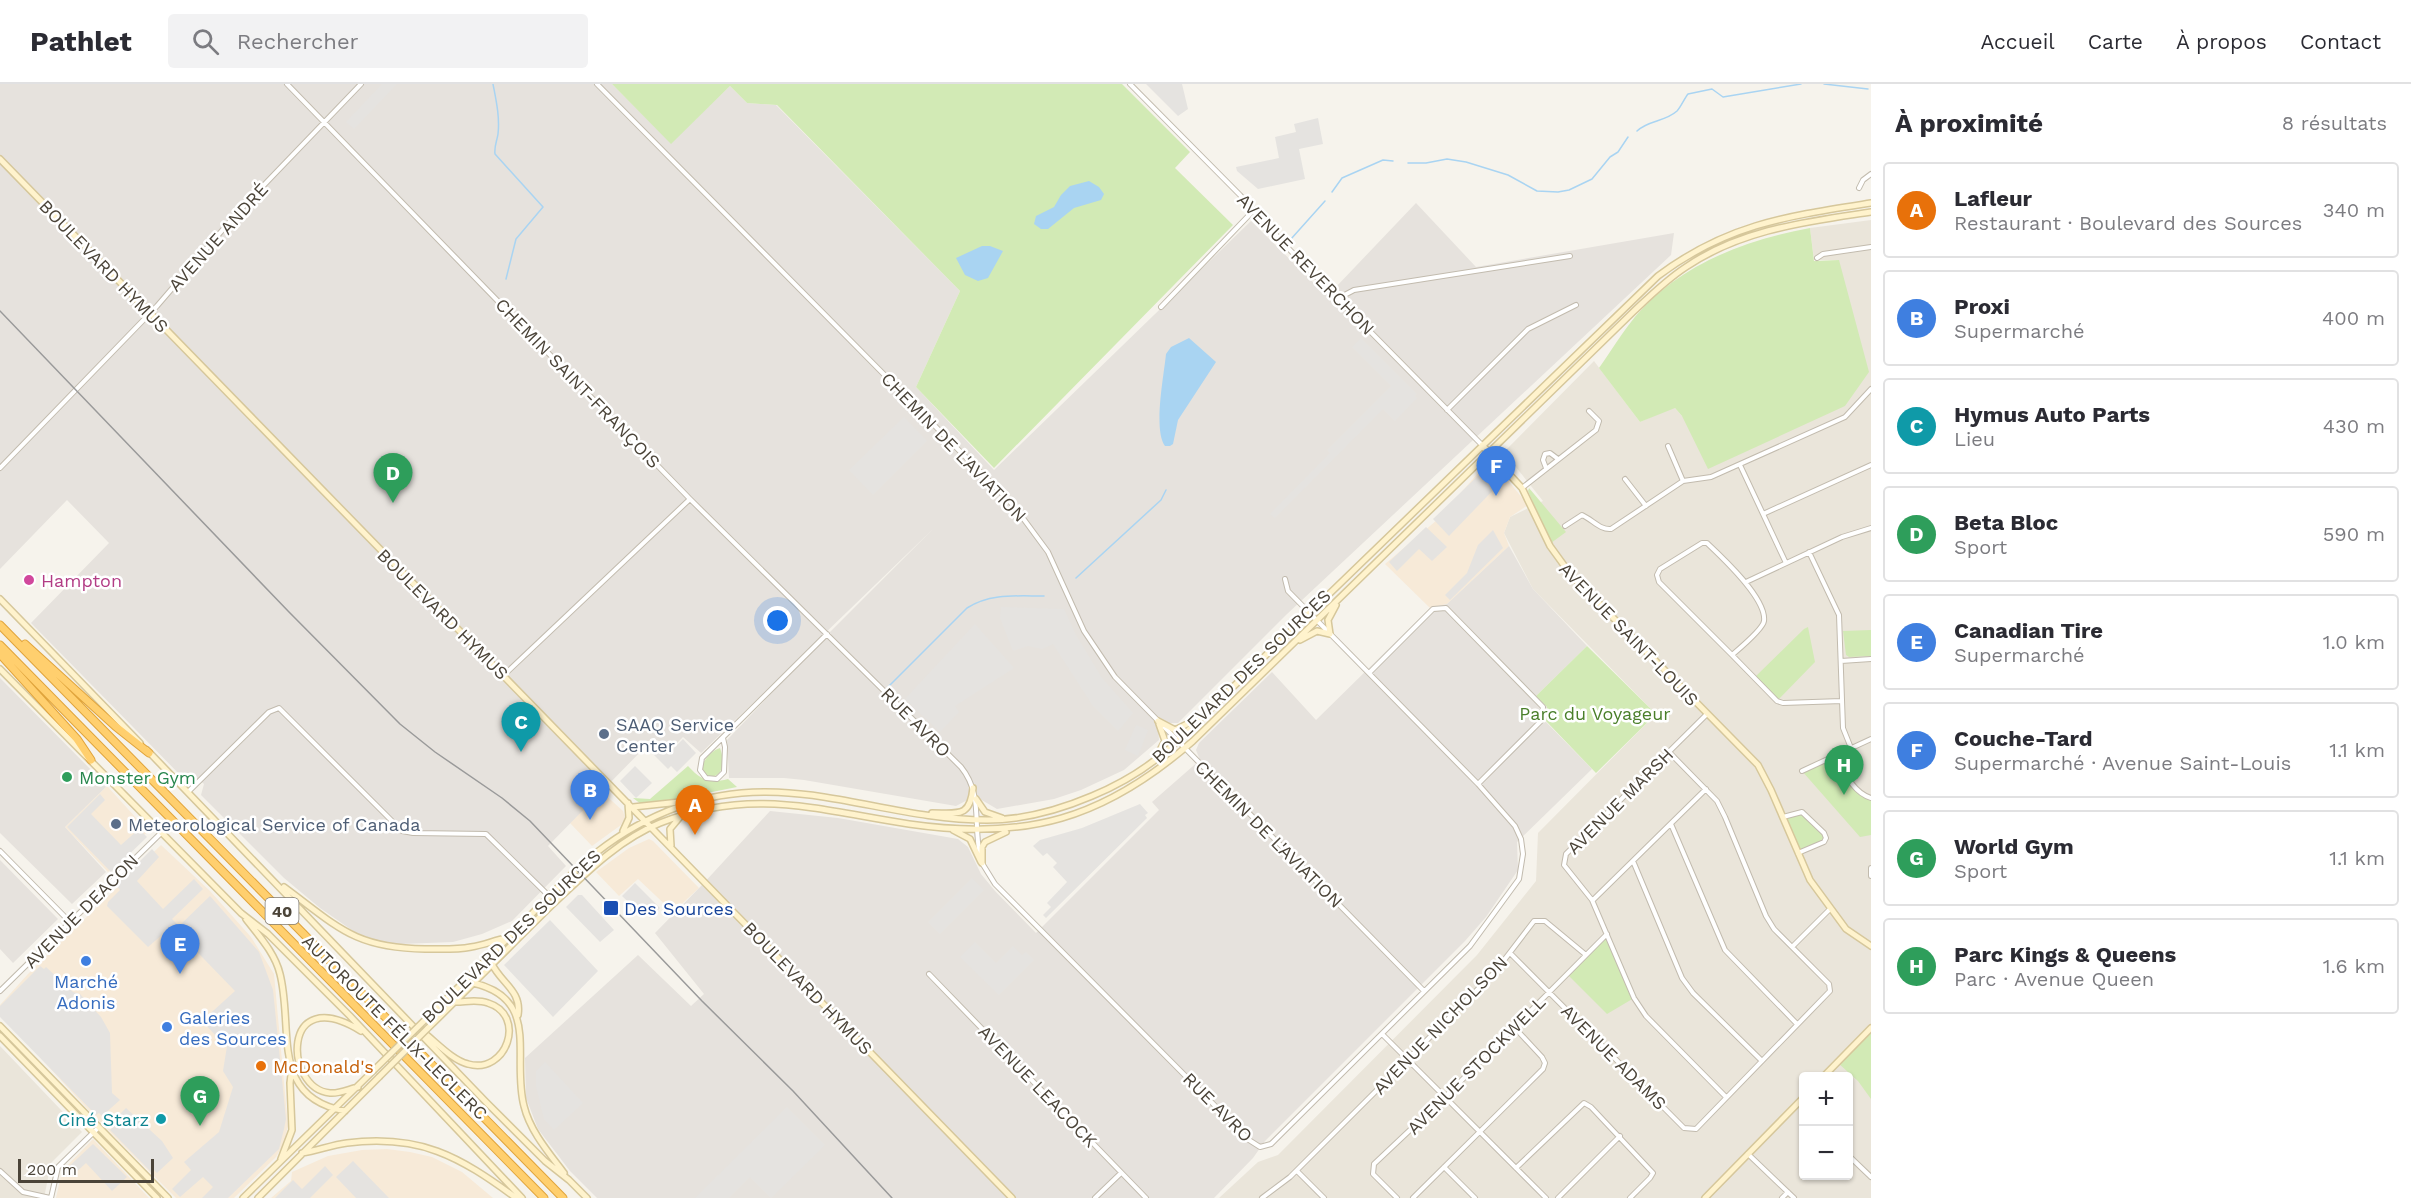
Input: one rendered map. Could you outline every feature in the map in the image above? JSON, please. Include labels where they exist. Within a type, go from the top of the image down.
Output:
[{"type":"highway","points":[[0,624],[150,753]]},
{"type":"highway","name":"AUTOROUTE FÉLIX-LECLERC","points":[[0,624],[563,1198]]},
{"type":"highway","name":"AUTOROUTE FÉLIX-LECLERC","points":[[0,645],[544,1198]]},
{"type":"highway","points":[[0,654],[77,739],[91,760]]},
{"type":"main road","name":"BOULEVARD HYMUS","points":[[0,159],[1012,1198]]},
{"type":"main road","name":"BOULEVARD DES SOURCES","points":[[243,1198],[335,1110],[586,860],[621,833],[645,820],[703,800],[742,792],[780,791],[910,812],[977,820],[1007,819],[1039,814],[1088,798],[1115,785],[1154,760],[1177,741],[1641,291],[1688,255],[1725,236],[1760,223],[1871,203]]},
{"type":"main road","name":"BOULEVARD DES SOURCES","points":[[258,1198],[492,964],[601,860],[652,827],[682,816],[735,805],[785,803],[911,824],[977,830],[1016,828],[1061,819],[1104,804],[1135,786],[1185,748],[1644,302],[1690,264],[1723,246],[1764,231],[1871,212]]},
{"type":"main road","name":"AVENUE SAINT-LOUIS","points":[[1482,445],[1522,488],[1550,546],[1571,575],[1706,715],[1758,765],[1810,880],[1846,929],[1871,946]]},
{"type":"main road","points":[[0,599],[545,1161],[569,1179]]},
{"type":"main road","points":[[1291,646],[1317,631],[1330,634],[1328,620],[1339,599]]},
{"type":"main road","points":[[0,669],[241,913],[270,951],[278,969],[292,1073],[290,1083],[292,1130],[281,1161]]},
{"type":"main road","points":[[1158,721],[1169,729],[1177,730],[1202,716]]},
{"type":"main road","points":[[1154,760],[1165,741],[1158,721]]},
{"type":"main road","points":[[910,812],[961,812],[971,804],[973,788]]},
{"type":"main road","points":[[976,799],[984,811],[1007,819]]},
{"type":"main road","points":[[633,807],[703,800]]},
{"type":"main road","points":[[621,833],[629,818],[627,802]]},
{"type":"main road","points":[[672,848],[670,829],[682,816]]},
{"type":"main road","points":[[950,828],[970,839],[982,863]]},
{"type":"main road","points":[[982,863],[982,848],[986,840],[1016,828]]},
{"type":"main road","points":[[276,882],[345,932],[378,945],[400,949],[457,949],[509,937]]},
{"type":"main road","points":[[241,913],[268,934],[522,1198]]},
{"type":"main road","points":[[492,964],[516,996],[519,1006],[517,1017]]},
{"type":"main road","points":[[464,982],[473,983],[502,996],[512,1006],[520,1027],[521,1092],[526,1115],[535,1132],[569,1179],[586,1198]]},
{"type":"main road","points":[[414,1026],[459,1060],[468,1064],[482,1065],[499,1058],[507,1047],[510,1037],[508,1023],[502,1012],[483,1001],[456,1002]]},
{"type":"main road","points":[[358,1087],[331,1093],[314,1087],[300,1064],[298,1040],[307,1023],[323,1017],[346,1022],[367,1035]]},
{"type":"main road","points":[[0,1026],[157,1198]]},
{"type":"main road","points":[[1829,1072],[1871,1028]]},
{"type":"main road","points":[[0,1036],[168,1198]]},
{"type":"main road","points":[[292,1073],[307,1095],[335,1110],[345,1111]]},
{"type":"main road","points":[[1705,1198],[1799,1101]]},
{"type":"main road","points":[[302,1154],[350,1142],[420,1145],[441,1151],[464,1162],[516,1198]]},
{"type":"street","name":"CHEMIN SAINT-FRANÇOIS","points":[[287,84],[690,499],[827,634]]},
{"type":"street","name":"AVENUE ANDRÉ","points":[[0,468],[150,312],[238,212],[361,84]]},
{"type":"street","name":"CHEMIN DE L'AVIATION","points":[[597,84],[1014,506],[1053,561],[1082,627],[1100,656],[1126,690],[1424,991]]},
{"type":"street","name":"AVENUE REVERCHON","points":[[1130,84],[1240,195],[1337,299],[1482,445]]},
{"type":"street","points":[[1859,188],[1863,180],[1871,174]]},
{"type":"street","points":[[1161,307],[1253,211]]},
{"type":"street","points":[[1817,258],[1823,254],[1870,247],[1871,253]]},
{"type":"street","points":[[1337,299],[1354,290],[1570,256]]},
{"type":"street","points":[[1447,410],[1528,329],[1576,305]]},
{"type":"street","points":[[1565,526],[1582,515],[1601,527],[1611,529],[1683,481],[1712,477],[1845,417],[1871,389]]},
{"type":"street","points":[[1522,488],[1598,427],[1597,417],[1589,411]]},
{"type":"street","points":[[1668,446],[1683,481]]},
{"type":"street","points":[[1546,468],[1545,454],[1550,453],[1558,459]]},
{"type":"street","points":[[1740,465],[1786,563]]},
{"type":"street","points":[[1764,514],[1871,465]]},
{"type":"street","points":[[1625,478],[1646,506]]},
{"type":"street","points":[[504,675],[690,499]]},
{"type":"street","points":[[1746,582],[1842,537],[1871,528]]},
{"type":"street","points":[[1732,655],[1765,621],[1756,598],[1746,582],[1707,543],[1697,545],[1660,569],[1657,575],[1659,582],[1777,701],[1783,703],[1842,701]]},
{"type":"street","points":[[1809,552],[1839,615],[1844,732],[1851,748]]},
{"type":"street","points":[[1285,579],[1288,591],[1330,634]]},
{"type":"street","points":[[1368,673],[1433,609],[1446,608],[1543,707],[1542,720],[1478,784]]},
{"type":"street","points":[[723,738],[724,772],[717,779],[706,778],[699,770],[700,759],[827,634]]},
{"type":"street","name":"RUE AVRO","points":[[827,634],[961,767],[973,788],[976,799],[977,830],[982,863],[995,884],[1257,1146],[1264,1147],[1271,1144],[1470,946],[1519,879],[1522,867],[1521,839],[1515,826],[1478,784],[1330,634]]},
{"type":"street","points":[[1841,661],[1871,659]]},
{"type":"street","points":[[188,792],[269,712],[279,708],[399,829],[413,833],[486,834],[549,896]]},
{"type":"street","name":"AVENUE MARSH","points":[[1706,715],[1566,854],[1564,865],[1592,900],[1634,998],[1646,1016],[1726,1097]]},
{"type":"street","points":[[1802,771],[1871,739]]},
{"type":"street","points":[[1669,752],[1717,801],[1766,916],[1774,929],[1829,984],[1830,991],[1726,1097]]},
{"type":"street","points":[[1836,755],[1859,793],[1871,798]]},
{"type":"street","points":[[1592,900],[1706,789]]},
{"type":"street","points":[[1783,817],[1802,812],[1824,833],[1826,838],[1824,842],[1798,853]]},
{"type":"street","points":[[1671,824],[1725,950],[1797,1024]]},
{"type":"street","name":"AVENUE DEACON","points":[[0,991],[162,832]]},
{"type":"street","points":[[0,851],[70,922]]},
{"type":"street","points":[[1633,861],[1682,978],[1693,993],[1762,1061]]},
{"type":"street","points":[[1871,868],[1871,876]]},
{"type":"street","points":[[1792,946],[1830,909]]},
{"type":"street","name":"AVENUE NICHOLSON","points":[[1262,1198],[1297,1171],[1495,972],[1534,921],[1545,921],[1586,955]]},
{"type":"street","name":"AVENUE STOCKWELL","points":[[1397,1198],[1373,1174],[1374,1164],[1515,1028],[1607,934]]},
{"type":"street","name":"AVENUE ADAMS","points":[[1510,953],[1684,1128],[1696,1129],[1726,1097]]},
{"type":"street","name":"AVENUE LEACOCK","points":[[929,974],[1146,1198]]},
{"type":"street","points":[[1413,1198],[1543,1070],[1545,1063],[1542,1057],[1515,1028]]},
{"type":"street","points":[[1382,1034],[1546,1198]]},
{"type":"street","points":[[1516,1168],[1584,1103],[1592,1107],[1649,1166],[1653,1173],[1630,1198]]},
{"type":"street","points":[[0,1172],[20,1191],[51,1198],[58,1167],[95,1130]]},
{"type":"street","points":[[1558,1198],[1620,1136]]},
{"type":"street","points":[[1748,1154],[1794,1198]]},
{"type":"street","points":[[1853,1160],[1871,1177]]},
{"type":"street","points":[[1444,1167],[1474,1198]]},
{"type":"street","points":[[1297,1171],[1324,1198]]},
{"type":"street","points":[[1095,1198],[1121,1173]]},
{"type":"street","points":[[1782,1198],[1788,1192]]},
{"type":"shaded area","points":[[0,84],[612,84],[671,143],[730,86],[747,103],[776,105],[960,291],[916,387],[994,470],[1251,221],[1323,292],[1335,288],[1416,203],[1476,267],[1674,233],[1671,255],[1286,615],[1178,723],[1161,723],[1158,726],[1159,740],[1124,770],[1081,790],[1054,799],[997,809],[975,796],[956,806],[804,780],[729,778],[727,740],[826,636],[933,529],[701,753],[683,737],[668,752],[654,738],[548,846],[566,866],[512,921],[482,934],[453,942],[401,944],[381,942],[356,933],[320,908],[284,878],[201,795],[204,784],[195,776],[184,779],[31,623],[109,543],[67,500],[0,569]]},
{"type":"shaded area","points":[[382,84],[397,84],[354,129],[346,122]]},
{"type":"shaded area","points":[[1146,84],[1182,84],[1188,109],[1178,116]]},
{"type":"shaded area","points":[[1318,118],[1323,144],[1299,149],[1305,179],[1258,189],[1237,171],[1236,167],[1279,158],[1275,137],[1296,132],[1294,124]]},
{"type":"shaded area","points":[[1871,220],[1871,1198],[1219,1198],[1258,1162],[1278,1155],[1477,955],[1536,881],[1538,833],[1656,714],[1533,589],[1504,533],[1510,517],[1543,501],[1504,452],[1594,361],[1640,422],[1674,407],[1682,416],[1839,260],[1814,260],[1810,228]]},
{"type":"shaded area","points":[[1361,338],[1417,394],[1415,396],[1417,398],[1395,421],[1383,409],[1275,518],[1270,514],[1330,453],[1327,450],[1391,386],[1352,347]]},
{"type":"shaded area","points":[[904,417],[927,441],[873,495],[849,470]]},
{"type":"shaded area","points":[[1486,464],[1495,465],[1528,505],[1510,517],[1504,533],[1509,546],[1447,604],[1430,608],[1385,564],[1437,520]]},
{"type":"shaded area","points":[[1492,468],[1503,480],[1449,536],[1433,519],[1484,470]]},
{"type":"shaded area","points":[[1426,527],[1447,547],[1432,561],[1419,549],[1397,571],[1389,562]]},
{"type":"shaded area","points":[[1493,530],[1503,548],[1450,600],[1445,595],[1467,573],[1478,545]]},
{"type":"shaded area","points":[[1509,546],[1533,589],[1587,646],[1536,696],[1547,707],[1546,722],[1592,769],[1517,842],[1518,870],[1486,917],[1465,941],[1265,1141],[1253,1158],[1214,1198],[597,1198],[570,1171],[538,1129],[526,1098],[525,1058],[638,955],[691,1006],[704,994],[655,933],[770,811],[838,818],[958,839],[968,847],[981,874],[995,891],[1036,933],[1159,810],[1152,802],[1200,760],[1196,750],[1199,743],[1272,672],[1316,720],[1430,608],[1447,604]]},
{"type":"shaded area","points":[[1001,607],[1064,609],[1076,635],[1102,678],[1133,713],[1118,731],[1093,706],[1053,644],[1042,649],[1028,646],[1013,651],[1000,618]]},
{"type":"shaded area","points":[[975,624],[1014,668],[955,706],[959,712],[940,732],[905,699]]},
{"type":"shaded area","points":[[0,678],[107,786],[65,827],[106,872],[72,904],[0,833]]},
{"type":"shaded area","points":[[1136,725],[1148,730],[1138,756],[1125,750]]},
{"type":"shaded area","points":[[683,739],[696,753],[677,772],[671,766],[668,769],[654,755],[662,748],[668,754]]},
{"type":"shaded area","points":[[635,766],[652,783],[636,798],[620,781]]},
{"type":"shaded area","points":[[107,786],[148,831],[108,872],[65,827]]},
{"type":"shaded area","points":[[601,791],[623,811],[625,818],[621,825],[592,846],[570,823]]},
{"type":"shaded area","points":[[100,794],[105,800],[91,814],[121,845],[139,829],[147,837],[111,872],[67,827]]},
{"type":"shaded area","points":[[1140,804],[1148,813],[1145,815],[1147,818],[1046,918],[1043,915],[1051,907],[1047,903],[1067,882],[1053,867],[1057,863],[1047,853],[1043,856],[1033,846],[1040,840],[1082,828]]},
{"type":"shaded area","points":[[649,839],[699,888],[673,912],[638,879],[619,896],[596,872],[629,848]]},
{"type":"shaded area","points":[[161,845],[210,891],[251,937],[274,974],[288,1126],[284,1143],[276,1157],[234,1198],[176,1198],[95,1117],[0,1014],[0,1005],[28,974]]},
{"type":"shaded area","points":[[152,849],[159,857],[137,881],[163,909],[194,879],[203,889],[172,919],[179,926],[210,896],[259,952],[273,990],[286,1119],[284,1129],[279,1149],[228,1198],[202,1198],[213,1187],[203,1177],[180,1197],[172,1189],[191,1170],[184,1162],[219,1132],[233,1087],[223,1071],[228,1040],[223,1034],[218,1038],[202,1021],[235,991],[172,926],[148,947],[107,906],[120,890],[116,885]]},
{"type":"shaded area","points":[[0,860],[58,919],[13,963],[0,949]]},
{"type":"shaded area","points":[[972,878],[984,890],[940,934],[928,922]]},
{"type":"shaded area","points":[[635,883],[660,908],[650,918],[646,914],[643,916],[622,896]]},
{"type":"shaded area","points":[[578,895],[582,895],[614,930],[600,942],[566,907]]},
{"type":"shaded area","points":[[550,920],[598,971],[553,1017],[504,965]]},
{"type":"shaded area","points":[[975,942],[996,963],[1013,946],[1022,955],[1026,952],[1034,960],[999,995],[960,957]]},
{"type":"shaded area","points":[[40,966],[44,969],[46,967],[73,992],[80,994],[101,1017],[110,1033],[112,1093],[120,1100],[102,1116],[99,1113],[96,1115],[0,1017],[0,1006]]},
{"type":"shaded area","points":[[0,1046],[82,1132],[51,1163],[44,1198],[0,1198]]},
{"type":"shaded area","points":[[545,1062],[583,1103],[554,1130],[544,1119],[536,1086],[536,1071]]},
{"type":"shaded area","points":[[787,1107],[825,1145],[771,1198],[750,1177],[729,1198],[695,1198]]},
{"type":"shaded area","points":[[126,1108],[162,1141],[173,1158],[157,1173],[154,1170],[151,1172],[110,1130],[113,1127],[110,1124]]},
{"type":"shaded area","points":[[93,1139],[149,1198],[56,1198],[62,1171]]},
{"type":"shaded area","points":[[93,1144],[127,1177],[112,1191],[86,1163],[72,1176],[65,1170]]},
{"type":"shaded area","points":[[387,1149],[432,1157],[462,1172],[493,1198],[271,1198],[291,1181],[292,1172],[328,1156],[362,1150]]},
{"type":"shaded area","points":[[353,1161],[389,1198],[356,1198],[336,1177]]},
{"type":"shaded area","points":[[325,1166],[333,1175],[310,1198],[275,1198],[293,1180],[302,1189]]},
{"type":"green space","points":[[612,84],[1122,84],[1190,152],[1175,168],[1233,225],[994,468],[916,387],[960,291],[777,105],[747,103],[730,86],[671,144]]},
{"type":"green space","points":[[1810,228],[1814,261],[1839,260],[1869,372],[1845,406],[1708,469],[1682,416],[1675,408],[1640,422],[1599,368],[1648,303],[1689,271],[1760,240]]},
{"type":"green space","points":[[1529,488],[1566,532],[1551,543],[1528,491]]},
{"type":"green space","points":[[1808,627],[1815,662],[1777,701],[1755,677]]},
{"type":"green space","points":[[1871,630],[1871,656],[1849,657],[1846,655],[1843,631]]},
{"type":"green space","name":"Parc du Voyageur","points":[[1587,646],[1656,714],[1596,773],[1546,721],[1547,707],[1536,696]]},
{"type":"green space","points":[[720,748],[723,764],[720,772],[706,776],[701,767],[709,755]]},
{"type":"green space","points":[[1836,755],[1852,784],[1871,798],[1871,835],[1860,837],[1802,771]]},
{"type":"green space","points":[[688,766],[706,780],[728,779],[737,787],[652,804],[641,804],[633,798],[650,799]]},
{"type":"green space","points":[[1795,812],[1806,815],[1826,838],[1824,842],[1798,853],[1783,817]]},
{"type":"green space","points":[[1607,934],[1634,998],[1607,1014],[1567,974]]},
{"type":"green space","points":[[1871,1028],[1871,1099],[1853,1076],[1853,1072],[1848,1072],[1838,1063]]},
{"type":"water","points":[[1089,181],[1099,187],[1104,194],[1101,200],[1074,208],[1048,229],[1041,229],[1034,224],[1036,216],[1054,207],[1070,186]]},
{"type":"water","points":[[982,246],[990,246],[1003,251],[988,278],[978,281],[965,275],[956,258]]},
{"type":"water","points":[[1189,338],[1216,362],[1178,420],[1173,444],[1165,446],[1160,428],[1160,415],[1166,354],[1171,347]]},
{"type":"waterway","points":[[493,84],[498,121],[495,154],[543,207],[516,239],[506,279]]},
{"type":"waterway","points":[[1637,131],[1641,127],[1672,115],[1688,94],[1712,89],[1723,97],[1801,84]]},
{"type":"waterway","points":[[1824,84],[1868,89]]},
{"type":"waterway","points":[[1408,163],[1426,163],[1447,159],[1466,162],[1508,175],[1537,191],[1558,192],[1569,190],[1592,179],[1610,157],[1618,152],[1628,137]]},
{"type":"waterway","points":[[1332,192],[1342,178],[1383,160],[1393,161]]},
{"type":"waterway","points":[[1291,239],[1325,201]]},
{"type":"waterway","points":[[1076,578],[1161,500],[1166,490]]},
{"type":"waterway","points":[[889,686],[967,608],[994,598],[1044,596]]},
{"type":"tram line","points":[[0,311],[289,612],[400,724],[530,821],[702,1001],[793,1091],[892,1198]]},
{"type":"place","name":"Couche-Tard","points":[[1496,496]]},
{"type":"place","name":"Beta Bloc","points":[[393,503]]},
{"type":"place","name":"Hampton","points":[[29,580]]},
{"type":"place","name":"SAAQ Service Center","points":[[604,734]]},
{"type":"place","name":"Hymus Auto Parts","points":[[521,752]]},
{"type":"place","name":"Monster Gym","points":[[67,777]]},
{"type":"place","name":"Parc Kings & Queens","points":[[1844,795]]},
{"type":"place","name":"Proxi","points":[[590,820]]},
{"type":"place","name":"Meteorological Service of Canada","points":[[116,824]]},
{"type":"place","name":"Lafleur","points":[[695,835]]},
{"type":"place","name":"Des Sources","points":[[611,908]]},
{"type":"place","name":"Marché Adonis","points":[[86,961]]},
{"type":"place","name":"Canadian Tire","points":[[180,974]]},
{"type":"place","name":"Galeries des Sources","points":[[167,1027]]},
{"type":"place","name":"McDonald's","points":[[261,1066]]},
{"type":"place","name":"Ciné Starz","points":[[161,1119]]},
{"type":"place","name":"World Gym","points":[[200,1126]]}]
